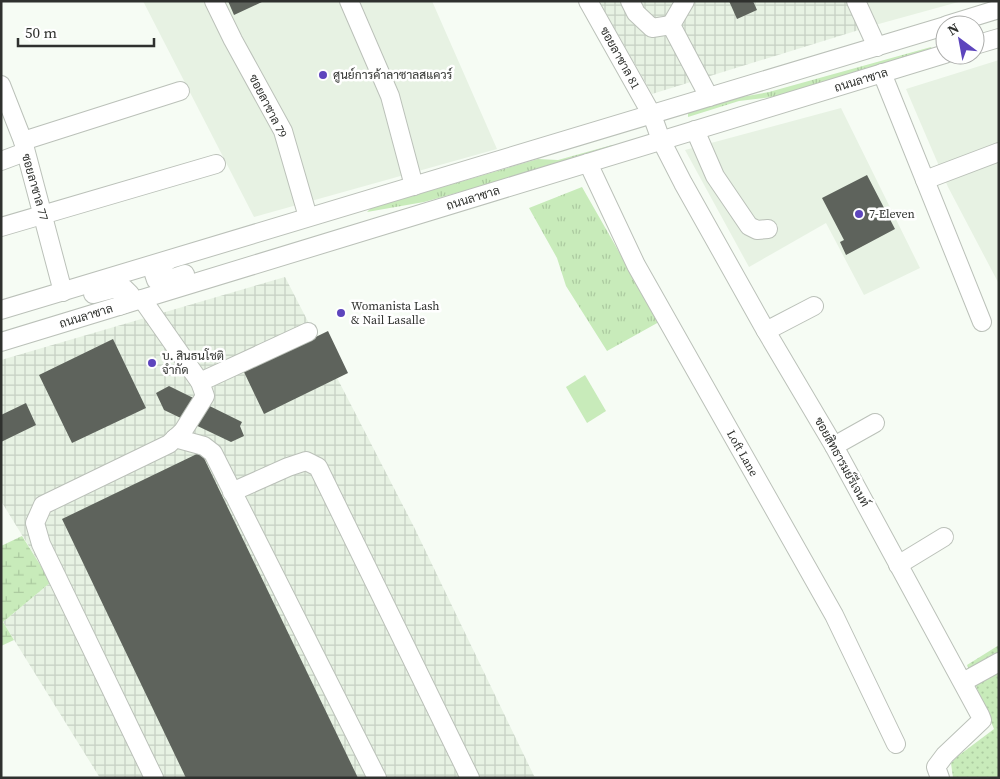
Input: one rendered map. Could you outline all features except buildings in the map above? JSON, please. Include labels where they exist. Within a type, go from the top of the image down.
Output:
[{"type":"street","name":"ซอยลาซาล 79","points":[[214,1],[233,40],[283,131],[308,217]]},
{"type":"street","points":[[349,1],[390,96],[414,186]]},
{"type":"street","name":"ซอยลาซาล 81","points":[[588,1],[652,115],[661,140]]},
{"type":"street","points":[[630,1],[636,13],[652,28],[672,25]]},
{"type":"street","points":[[672,25],[685,1]]},
{"type":"street","points":[[856,1],[877,46]]},
{"type":"street","points":[[977,15],[999,8],[996,1]]},
{"type":"street","points":[[672,25],[709,98]]},
{"type":"street","points":[[1,310],[935,29]]},
{"type":"street","points":[[918,34],[935,34]]},
{"type":"street","points":[[985,39],[999,38]]},
{"type":"street","name":"ถนนลาซาล","points":[[1,342],[935,57]]},
{"type":"street","points":[[882,73],[982,322]]},
{"type":"street","name":"ซอยลาซาล 77","points":[[1,85],[24,146],[63,292]]},
{"type":"street","points":[[1,161],[24,146],[180,91]]},
{"type":"street","points":[[676,108],[672,117],[674,123],[740,108],[758,111]]},
{"type":"street","points":[[549,146],[565,152],[637,130],[643,132],[645,135],[639,141],[616,155]]},
{"type":"street","points":[[695,130],[715,176],[750,226],[757,230],[768,229]]},
{"type":"street","name":"ซอยสิทธารมย์รีเจนท์","points":[[661,140],[683,184],[766,331],[834,446],[982,720],[936,767],[940,778]]},
{"type":"street","points":[[925,180],[999,152]]},
{"type":"street","name":"Loft Lane","points":[[588,163],[636,265],[834,615],[896,744]]},
{"type":"street","points":[[1,227],[216,164]]},
{"type":"street","points":[[171,259],[159,267],[154,274],[156,280],[167,280],[349,223],[420,214]]},
{"type":"street","points":[[1,321],[112,289],[124,288],[130,294],[127,303],[113,308]]},
{"type":"street","points":[[142,299],[200,382],[205,396],[183,431],[169,444],[43,505],[35,523],[40,544],[154,778]]},
{"type":"street","points":[[766,331],[814,306]]},
{"type":"street","points":[[200,382],[308,332]]},
{"type":"street","points":[[834,446],[875,423]]},
{"type":"street","points":[[175,438],[204,446],[213,453],[377,778]]},
{"type":"street","points":[[232,492],[306,461],[318,467],[470,778]]},
{"type":"street","points":[[898,565],[944,537]]},
{"type":"street","points":[[963,682],[999,662]]},
{"type":"shaded area","name":"ศูนย์การค้าลาซาลสแควร์","points":[[143,1],[432,1],[497,149],[254,217]]},
{"type":"shaded area","points":[[599,1],[863,1],[875,25],[652,94]]},
{"type":"shaded area","points":[[863,1],[962,1],[875,25]]},
{"type":"shaded area","points":[[999,60],[999,284],[948,187],[906,89]]},
{"type":"shaded area","points":[[841,108],[920,268],[864,295],[826,223],[749,267],[685,150]]},
{"type":"shaded area","points":[[285,277],[414,527],[535,778],[100,778],[3,622],[51,582],[1,501],[1,360]]},
{"type":"green space","points":[[931,47],[933,51],[779,96],[739,101],[688,117],[688,113],[736,98],[769,92]]},
{"type":"green space","points":[[612,145],[613,149],[424,202],[367,212],[371,208],[538,159],[558,160]]},
{"type":"green space","points":[[582,187],[659,322],[607,351],[566,286],[557,258],[529,208]]},
{"type":"green space","points":[[585,375],[606,411],[587,423],[566,387]]},
{"type":"green space","points":[[22,536],[51,582],[3,622],[14,640],[1,646],[1,546]]},
{"type":"green space","points":[[999,645],[999,778],[953,778],[951,763],[994,729],[967,665]]},
{"type":"place","name":"ศูนย์การค้าลาซาลสแควร์","points":[[323,75]]},
{"type":"place","name":"7-Eleven","points":[[859,214]]},
{"type":"place","name":"Womanista Lash & Nail Lasalle","points":[[341,313]]},
{"type":"place","name":"บ. สินธนโชติ จำกัด","points":[[152,363]]}]
